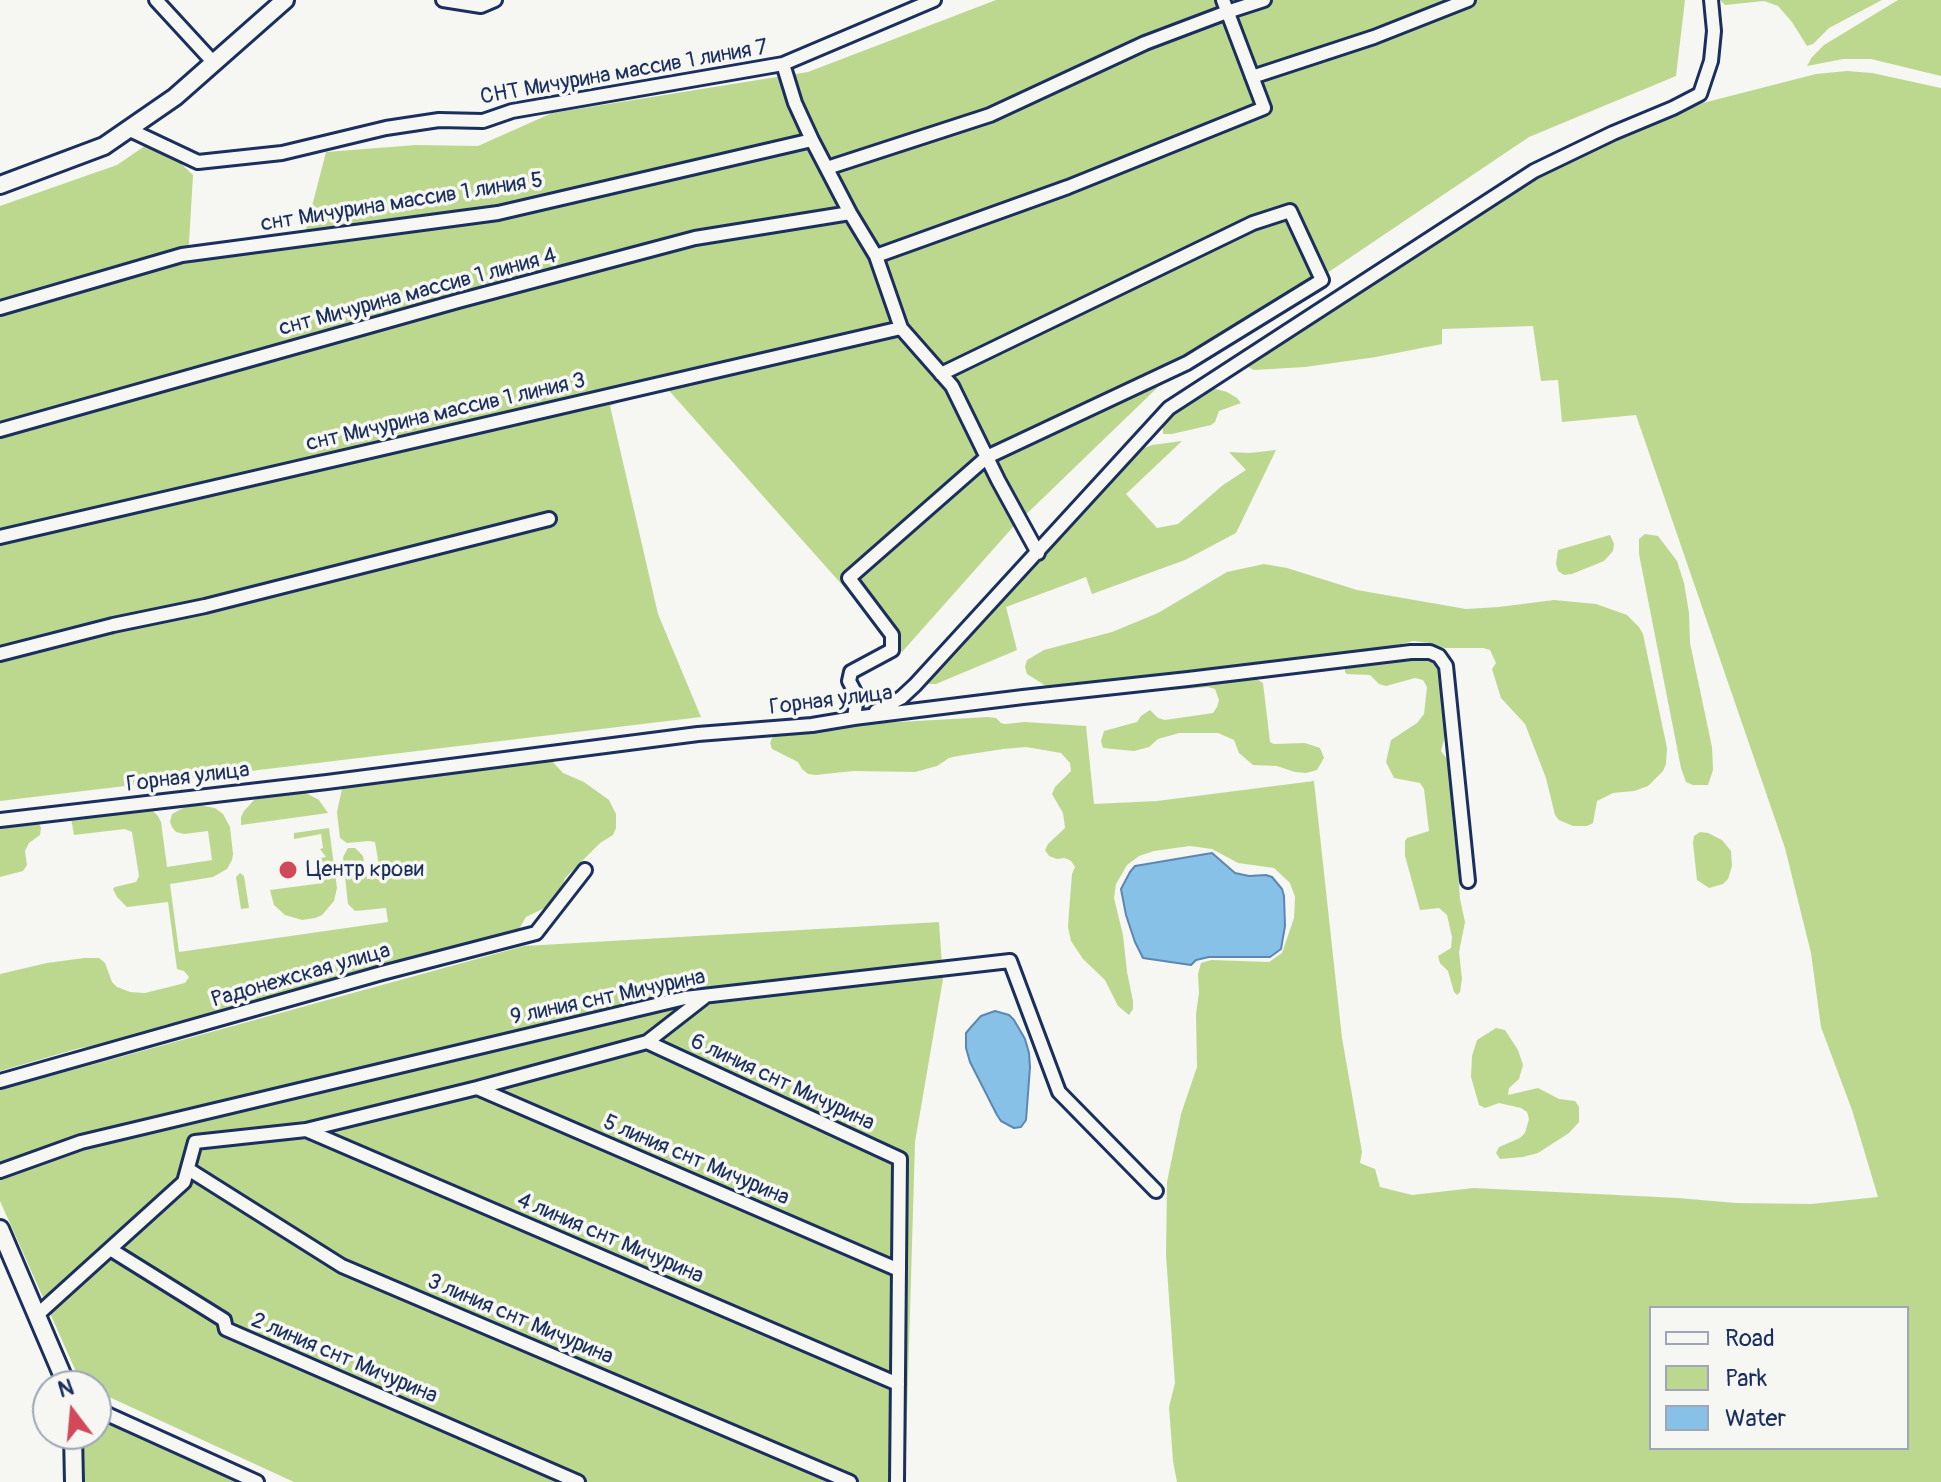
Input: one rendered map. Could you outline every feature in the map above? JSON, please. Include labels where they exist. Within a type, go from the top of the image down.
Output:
[{"type":"street","points":[[156,0],[214,63]]},
{"type":"street","points":[[0,185],[104,146],[175,97],[285,0]]},
{"type":"street","points":[[443,0],[481,6],[495,0]]},
{"type":"street","name":"СНТ Мичурина массив 1 линия 7","points":[[128,129],[198,162],[282,153],[386,128],[439,120],[483,121],[512,111],[783,64],[934,0]]},
{"type":"street","points":[[827,168],[990,115],[1225,6],[1264,0]]},
{"type":"street","points":[[1252,77],[1374,37],[1468,0]]},
{"type":"street","points":[[941,374],[1253,223],[1290,211],[1322,280],[1187,363],[987,457],[849,578],[892,635],[892,650],[851,672],[849,681],[857,696],[854,718],[884,708],[901,698],[1169,408],[1534,171],[1700,94],[1711,61],[1714,31],[1711,0]]},
{"type":"street","points":[[876,256],[1068,187],[1264,108],[1225,6]]},
{"type":"street","points":[[783,64],[795,103],[812,140],[876,256],[901,328],[952,386],[1038,553]]},
{"type":"street","name":"снт Мичурина массив 1 линия 5","points":[[0,308],[182,255],[498,213],[812,140]]},
{"type":"street","name":"снт Мичурина массив 1 линия 4","points":[[0,430],[443,305],[695,238],[850,213]]},
{"type":"street","name":"снт Мичурина массив 1 линия 3","points":[[0,537],[901,328]]},
{"type":"street","points":[[0,654],[549,519]]},
{"type":"street","name":"Горная улица","points":[[0,820],[698,734],[812,725],[1430,652],[1439,656],[1446,666],[1468,881]]},
{"type":"street","name":"Радонежская улица","points":[[0,1081],[382,973],[536,933],[585,870]]},
{"type":"street","name":"9 линия снт Мичурина","points":[[0,1171],[81,1142],[685,998],[1010,961],[1059,1092],[1156,1191]]},
{"type":"street","points":[[37,1315],[184,1182],[195,1142],[306,1130],[647,1042],[706,996]]},
{"type":"street","name":"6 линия снт Мичурина","points":[[647,1042],[900,1159],[899,1270]]},
{"type":"street","name":"5 линия снт Мичурина","points":[[477,1088],[899,1270]]},
{"type":"street","name":"4 линия снт Мичурина","points":[[306,1130],[898,1384]]},
{"type":"street","name":"3 линия снт Мичурина","points":[[188,1169],[342,1266],[850,1482]]},
{"type":"street","points":[[0,1229],[61,1370]]},
{"type":"street","name":"2 линия снт Мичурина","points":[[110,1249],[224,1320],[226,1329],[578,1482]]},
{"type":"street","points":[[897,1482],[899,1270]]},
{"type":"street","points":[[112,1416],[257,1482]]},
{"type":"street","points":[[73,1450],[74,1482]]},
{"type":"green space","points":[[996,0],[1685,0],[1676,76],[1529,137],[1158,387],[1013,527],[902,652],[664,385],[610,406],[658,614],[701,717],[0,801],[0,206],[117,165],[155,139],[193,175],[188,260],[304,237],[326,152],[416,145],[478,146],[552,113],[808,72]]},
{"type":"green space","points":[[1720,0],[1882,0],[1829,28],[1807,46],[1778,6],[1764,1],[1725,5]]},
{"type":"green space","points":[[1898,0],[1941,0],[1941,76],[1871,59],[1843,59],[1807,66],[1824,45]]},
{"type":"green space","points":[[1847,71],[1872,73],[1941,88],[1941,1482],[1177,1482],[1169,1407],[1175,1383],[1166,1255],[1167,1182],[1181,1114],[1197,1067],[1198,974],[1201,963],[1211,960],[1269,962],[1282,953],[1294,918],[1295,897],[1290,883],[1274,868],[1238,863],[1212,849],[1190,846],[1154,851],[1139,856],[1127,865],[1116,884],[1114,898],[1133,1001],[1129,1015],[1118,1006],[1105,980],[1083,959],[1071,941],[1068,927],[1075,867],[1065,858],[1049,856],[1045,850],[1065,828],[1063,813],[1052,794],[1071,771],[1070,763],[1061,753],[1026,747],[1003,749],[949,758],[937,766],[915,772],[853,771],[816,775],[808,774],[798,762],[772,749],[770,743],[773,736],[787,733],[880,723],[988,717],[1005,724],[1025,722],[1086,726],[1094,804],[1157,801],[1314,781],[1342,1038],[1362,1152],[1360,1163],[1375,1169],[1380,1187],[1412,1195],[1474,1188],[1736,1203],[1811,1204],[1878,1197],[1852,1110],[1821,1027],[1811,953],[1785,848],[1636,415],[1562,422],[1558,380],[1541,381],[1533,326],[1442,329],[1442,344],[1376,357],[1305,367],[1254,370],[1248,367],[1252,361],[1537,176],[1695,105],[1816,74]]},
{"type":"green space","points":[[1216,389],[1227,392],[1241,403],[1219,411],[1211,425],[1163,434],[1163,425],[1194,396]]},
{"type":"green space","points":[[1182,441],[1126,494],[1157,528],[1178,524],[1223,485],[1246,470],[1229,452],[1276,450],[1236,533],[1185,560],[1092,594],[1086,577],[1006,607],[1017,650],[936,684],[925,684],[925,680],[1142,449]]},
{"type":"green space","points":[[1645,534],[1658,536],[1677,561],[1684,583],[1690,643],[1712,747],[1713,770],[1708,785],[1686,782],[1681,768],[1639,554],[1639,539]]},
{"type":"green space","points":[[1610,535],[1613,551],[1604,561],[1572,574],[1564,575],[1558,571],[1558,550]]},
{"type":"green space","points":[[1264,564],[1357,590],[1466,609],[1554,600],[1596,604],[1627,615],[1643,634],[1667,748],[1663,771],[1648,786],[1613,793],[1597,801],[1593,823],[1587,826],[1573,826],[1559,820],[1525,724],[1501,698],[1492,669],[1496,663],[1490,650],[1483,648],[1445,648],[1414,641],[1374,650],[1049,688],[1027,674],[1027,660],[1044,650],[1112,632],[1158,613],[1227,572]]},
{"type":"green space","points":[[1417,655],[1431,659],[1439,666],[1448,725],[1441,751],[1450,763],[1460,899],[1465,922],[1459,952],[1462,979],[1457,995],[1448,971],[1438,956],[1451,948],[1447,915],[1439,908],[1420,910],[1405,856],[1407,838],[1429,831],[1424,789],[1420,783],[1394,778],[1386,762],[1391,740],[1417,723],[1424,714],[1427,687],[1423,680],[1415,678],[1386,686],[1370,675],[1345,672],[1345,665]]},
{"type":"green space","points":[[1217,679],[1257,679],[1263,683],[1270,742],[1305,743],[1320,748],[1324,758],[1317,770],[1306,773],[1277,766],[1253,765],[1239,753],[1234,740],[1218,733],[1179,733],[1134,751],[1103,748],[1101,741],[1104,731],[1137,722],[1150,710],[1165,720],[1213,713],[1219,700],[1215,689],[1173,690],[1171,687],[1174,684]]},
{"type":"green space","points":[[545,758],[563,773],[584,782],[609,800],[616,814],[616,828],[613,835],[600,843],[565,878],[559,901],[526,917],[513,933],[484,942],[461,944],[448,951],[345,977],[317,990],[299,1005],[206,1026],[185,1021],[164,1025],[145,1035],[139,1049],[132,1051],[118,1053],[80,1048],[0,1071],[0,974],[47,963],[99,958],[105,963],[112,982],[130,992],[145,993],[185,983],[189,977],[177,969],[168,902],[127,907],[113,889],[136,882],[139,876],[132,832],[125,829],[74,835],[71,818],[152,810],[161,822],[167,867],[212,860],[208,831],[176,832],[170,822],[172,814],[185,807],[199,805],[215,808],[223,814],[230,827],[233,854],[227,869],[213,877],[170,884],[179,952],[388,922],[386,908],[355,911],[348,904],[343,857],[348,848],[355,848],[363,856],[367,879],[381,878],[375,842],[347,843],[340,838],[337,812],[342,789],[348,784]]},
{"type":"green space","points":[[302,791],[319,800],[328,813],[241,825],[244,811],[254,800],[268,793]]},
{"type":"green space","points":[[38,821],[40,835],[29,843],[25,851],[27,865],[23,871],[0,877],[0,825]]},
{"type":"green space","points":[[329,828],[337,888],[334,901],[322,915],[315,918],[302,920],[285,915],[274,905],[270,890],[323,883],[323,875],[326,874],[321,858],[326,857],[320,849],[323,848],[321,834],[294,839],[294,833]]},
{"type":"green space","points":[[1700,832],[1722,840],[1731,851],[1732,866],[1723,884],[1709,888],[1697,880],[1693,843],[1694,836]]},
{"type":"green space","points":[[240,873],[244,876],[249,908],[241,909],[236,877]]},
{"type":"green space","points":[[939,922],[943,979],[915,1142],[905,1482],[294,1482],[112,1398],[112,1370],[75,1370],[0,1201],[0,1090],[524,946]]},
{"type":"green space","points":[[1496,1028],[1505,1030],[1518,1050],[1523,1065],[1519,1079],[1509,1088],[1508,1095],[1538,1088],[1559,1099],[1575,1101],[1579,1107],[1579,1122],[1569,1133],[1538,1153],[1500,1159],[1496,1153],[1499,1147],[1525,1133],[1529,1119],[1527,1112],[1499,1103],[1485,1108],[1479,1105],[1471,1077],[1472,1056],[1477,1040]]},
{"type":"green space","points":[[112,1422],[243,1482],[81,1482],[80,1450],[112,1450]]},
{"type":"water","points":[[1212,853],[1235,873],[1272,877],[1282,889],[1285,926],[1281,949],[1270,957],[1209,957],[1196,960],[1191,965],[1143,958],[1126,915],[1121,889],[1130,872],[1135,866]]},
{"type":"water","points":[[995,1011],[1014,1020],[1029,1053],[1026,1120],[1021,1127],[1014,1128],[1001,1121],[970,1062],[966,1048],[966,1033],[981,1016]]},
{"type":"place","name":"Центр крови","points":[[288,870]]}]
